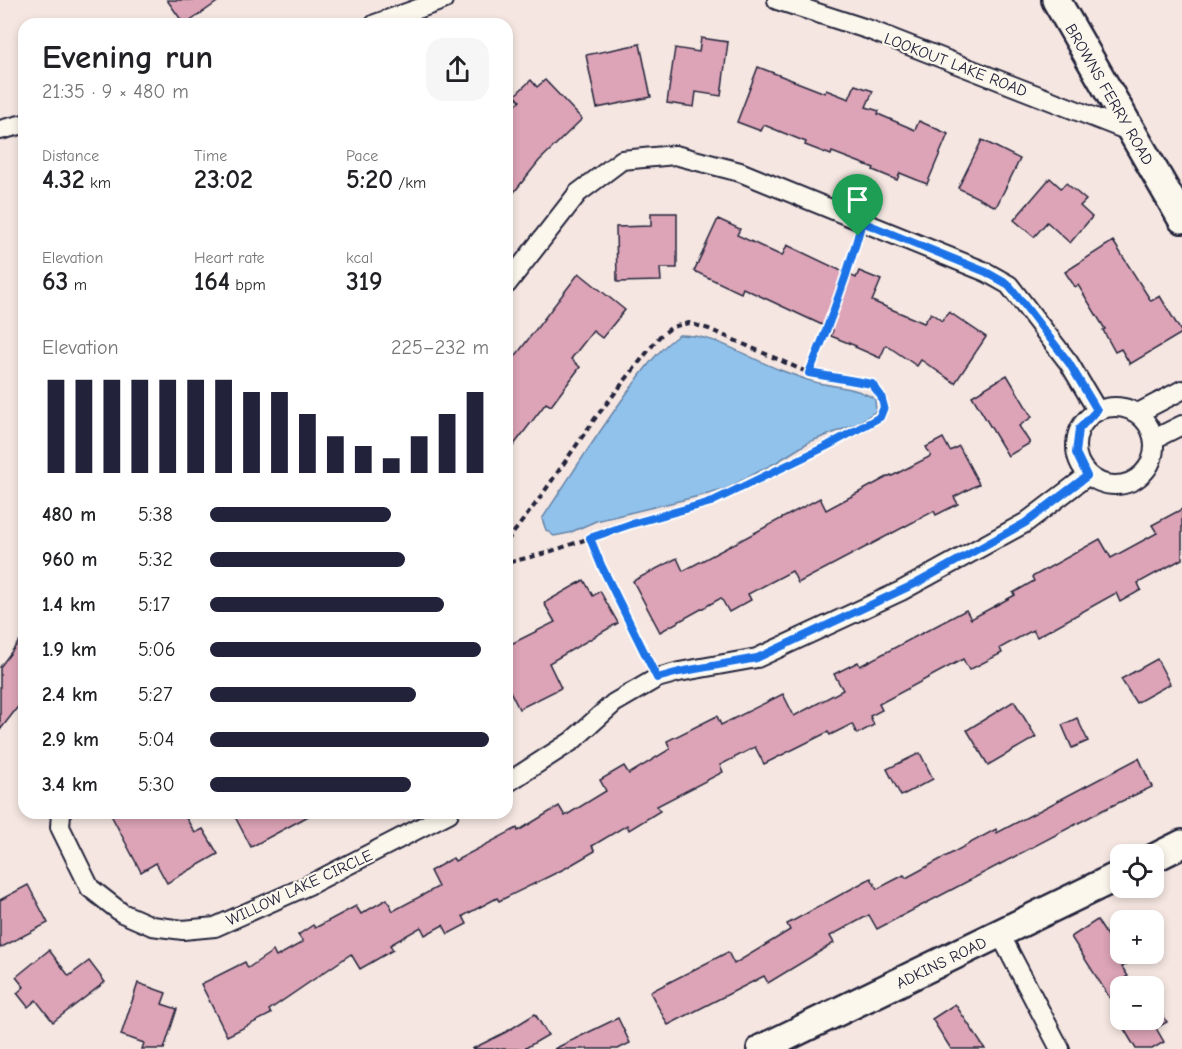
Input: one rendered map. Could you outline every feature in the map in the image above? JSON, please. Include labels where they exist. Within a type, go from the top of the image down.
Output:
[{"type":"street","points":[[392,18],[443,0]]},
{"type":"street","name":"LOOKOUT LAKE ROAD","points":[[777,0],[870,30],[1134,133]]},
{"type":"street","name":"BROWNS FERRY ROAD","points":[[1056,0],[1182,219]]},
{"type":"street","points":[[0,130],[18,126]]},
{"type":"street","points":[[513,276],[578,193],[622,160],[675,155],[740,172],[986,272],[1009,285],[1069,363],[1097,410]]},
{"type":"street","points":[[1138,413],[1182,390]]},
{"type":"street","points":[[1118,406],[1138,413],[1149,424],[1154,439],[1153,460],[1140,478],[1125,485],[1107,486],[1087,476],[1076,453],[1079,429],[1097,410],[1118,406]]},
{"type":"street","points":[[1154,439],[1182,425]]},
{"type":"street","points":[[513,779],[573,741],[612,704],[657,678],[757,658],[909,587],[1025,523],[1087,476]]},
{"type":"street","name":"WILLOW LAKE CIRCLE","points":[[61,819],[60,827],[90,888],[122,913],[152,926],[183,930],[215,927],[309,885],[437,819]]},
{"type":"street","points":[[1164,853],[1182,844]]},
{"type":"street","name":"ADKINS ROAD","points":[[761,1049],[1110,880]]},
{"type":"street","points":[[1000,934],[1060,1049]]},
{"type":"path","points":[[809,373],[831,321],[852,261],[862,222]]},
{"type":"path","points":[[513,533],[596,417],[660,336],[672,327],[689,323],[709,329],[809,373],[872,384],[881,396],[884,407],[880,417],[827,446],[711,502],[631,524],[546,553],[513,561]]},
{"type":"path","points":[[590,538],[657,678]]},
{"type":"water","points":[[679,335],[719,343],[805,379],[861,392],[875,399],[876,411],[857,424],[809,442],[724,490],[596,521],[569,533],[554,536],[546,530],[542,519],[638,377],[657,354]]},
{"type":"building","points":[[167,0],[220,0],[194,18],[180,18]]},
{"type":"building","points":[[701,38],[728,42],[721,96],[696,92],[694,107],[667,103],[675,48],[699,52]]},
{"type":"building","points":[[640,44],[651,97],[597,108],[586,55]]},
{"type":"building","points":[[758,67],[825,93],[826,90],[849,99],[855,85],[873,91],[866,107],[879,111],[878,114],[915,130],[919,121],[948,134],[927,184],[900,173],[897,180],[873,170],[874,168],[832,152],[831,155],[805,145],[806,142],[764,125],[761,131],[737,122]]},
{"type":"building","points":[[531,80],[537,87],[545,80],[582,119],[539,161],[513,194],[513,108],[520,101],[515,95]]},
{"type":"building","points":[[982,140],[1020,159],[996,207],[958,188]]},
{"type":"building","points":[[1050,178],[1061,188],[1066,183],[1086,200],[1080,206],[1092,217],[1070,243],[1047,222],[1034,237],[1014,220]]},
{"type":"building","points":[[651,213],[677,213],[677,268],[660,268],[661,281],[617,282],[616,227],[651,226]]},
{"type":"building","points":[[718,219],[740,229],[737,235],[782,256],[787,245],[856,278],[859,271],[881,280],[872,301],[924,323],[931,313],[942,321],[949,312],[986,337],[955,383],[921,360],[917,366],[886,345],[880,358],[855,347],[831,336],[833,330],[743,288],[741,293],[694,271]]},
{"type":"building","points":[[1113,241],[1151,301],[1160,296],[1182,333],[1130,364],[1121,349],[1115,352],[1103,330],[1105,329],[1078,285],[1075,287],[1065,272]]},
{"type":"building","points":[[579,273],[625,310],[602,338],[593,331],[571,359],[580,367],[551,406],[546,403],[513,446],[513,359]]},
{"type":"building","points":[[1007,375],[1032,417],[1019,426],[1030,443],[1008,456],[972,396]]},
{"type":"building","points":[[943,438],[950,451],[959,446],[979,484],[954,497],[958,504],[936,515],[934,511],[798,583],[792,571],[748,594],[751,600],[729,612],[721,598],[660,632],[633,581],[677,558],[683,571],[820,498],[826,510],[931,456],[926,447]]},
{"type":"building","points":[[1182,509],[1182,559],[1138,583],[1141,590],[1120,602],[1116,593],[1037,637],[1033,630],[1000,648],[1002,653],[969,670],[963,659],[879,704],[882,710],[870,716],[874,725],[857,734],[852,724],[830,735],[828,732],[764,764],[755,747],[720,765],[723,772],[657,806],[660,811],[629,830],[627,825],[592,846],[595,851],[564,869],[499,901],[497,898],[463,916],[467,924],[448,934],[443,925],[425,935],[421,927],[390,945],[393,950],[360,969],[351,954],[269,1010],[271,1014],[227,1036],[201,984],[245,962],[248,968],[273,951],[276,957],[303,942],[298,935],[313,925],[315,928],[356,906],[361,914],[387,899],[393,911],[438,887],[430,871],[453,858],[455,861],[517,828],[518,831],[559,806],[565,816],[606,791],[600,780],[624,766],[629,774],[670,749],[667,741],[717,716],[721,725],[783,694],[794,716],[843,690],[834,674],[858,662],[860,666],[966,610],[971,619],[1015,595],[1013,593],[1034,581],[1032,577],[1100,539],[1111,558],[1157,533],[1152,525]]},
{"type":"building","points":[[584,580],[593,596],[600,591],[618,623],[549,663],[561,688],[519,709],[513,697],[513,643],[555,622],[544,603]]},
{"type":"building","points":[[18,643],[18,707],[0,730],[0,667]]},
{"type":"building","points":[[1157,659],[1170,684],[1136,703],[1121,679]]},
{"type":"building","points":[[1014,701],[1036,737],[988,765],[967,730]]},
{"type":"building","points":[[1077,718],[1088,741],[1072,748],[1062,725]]},
{"type":"building","points":[[920,753],[933,779],[901,796],[887,769]]},
{"type":"building","points":[[1139,758],[1152,787],[1103,810],[877,929],[869,915],[830,936],[834,943],[768,983],[764,976],[668,1025],[650,992],[728,952],[734,964],[790,930],[787,924],[871,878],[877,889],[904,875],[906,878],[996,829],[997,833]]},
{"type":"building","points":[[113,819],[187,819],[195,833],[203,829],[218,854],[167,883],[156,863],[141,872]]},
{"type":"building","points":[[236,819],[303,819],[251,847]]},
{"type":"building","points":[[28,885],[48,923],[0,948],[0,900]]},
{"type":"building","points":[[1097,920],[1110,940],[1110,964],[1127,964],[1122,967],[1128,976],[1110,976],[1110,998],[1071,937]]},
{"type":"building","points":[[49,950],[69,976],[89,961],[105,982],[53,1022],[36,1000],[28,1007],[17,993],[24,987],[16,977]]},
{"type":"building","points":[[138,983],[166,993],[162,1004],[177,1009],[164,1049],[142,1049],[144,1043],[121,1035]]},
{"type":"building","points":[[955,1004],[985,1049],[951,1049],[932,1019]]},
{"type":"building","points":[[535,1014],[548,1035],[524,1049],[472,1049],[506,1032]]},
{"type":"building","points":[[618,1018],[630,1043],[618,1049],[554,1049]]},
{"type":"building","points":[[1125,1030],[1157,1030],[1164,1042],[1152,1049],[1136,1049]]},
{"type":"route","points":[[862,222],[986,272],[1009,285],[1069,363],[1097,410],[1079,429],[1076,453],[1087,476],[1025,523],[917,583],[757,658],[657,678],[590,538],[711,502],[827,446],[880,417],[884,407],[881,396],[872,384],[809,373],[831,321],[852,261],[858,236],[862,222]]}]
